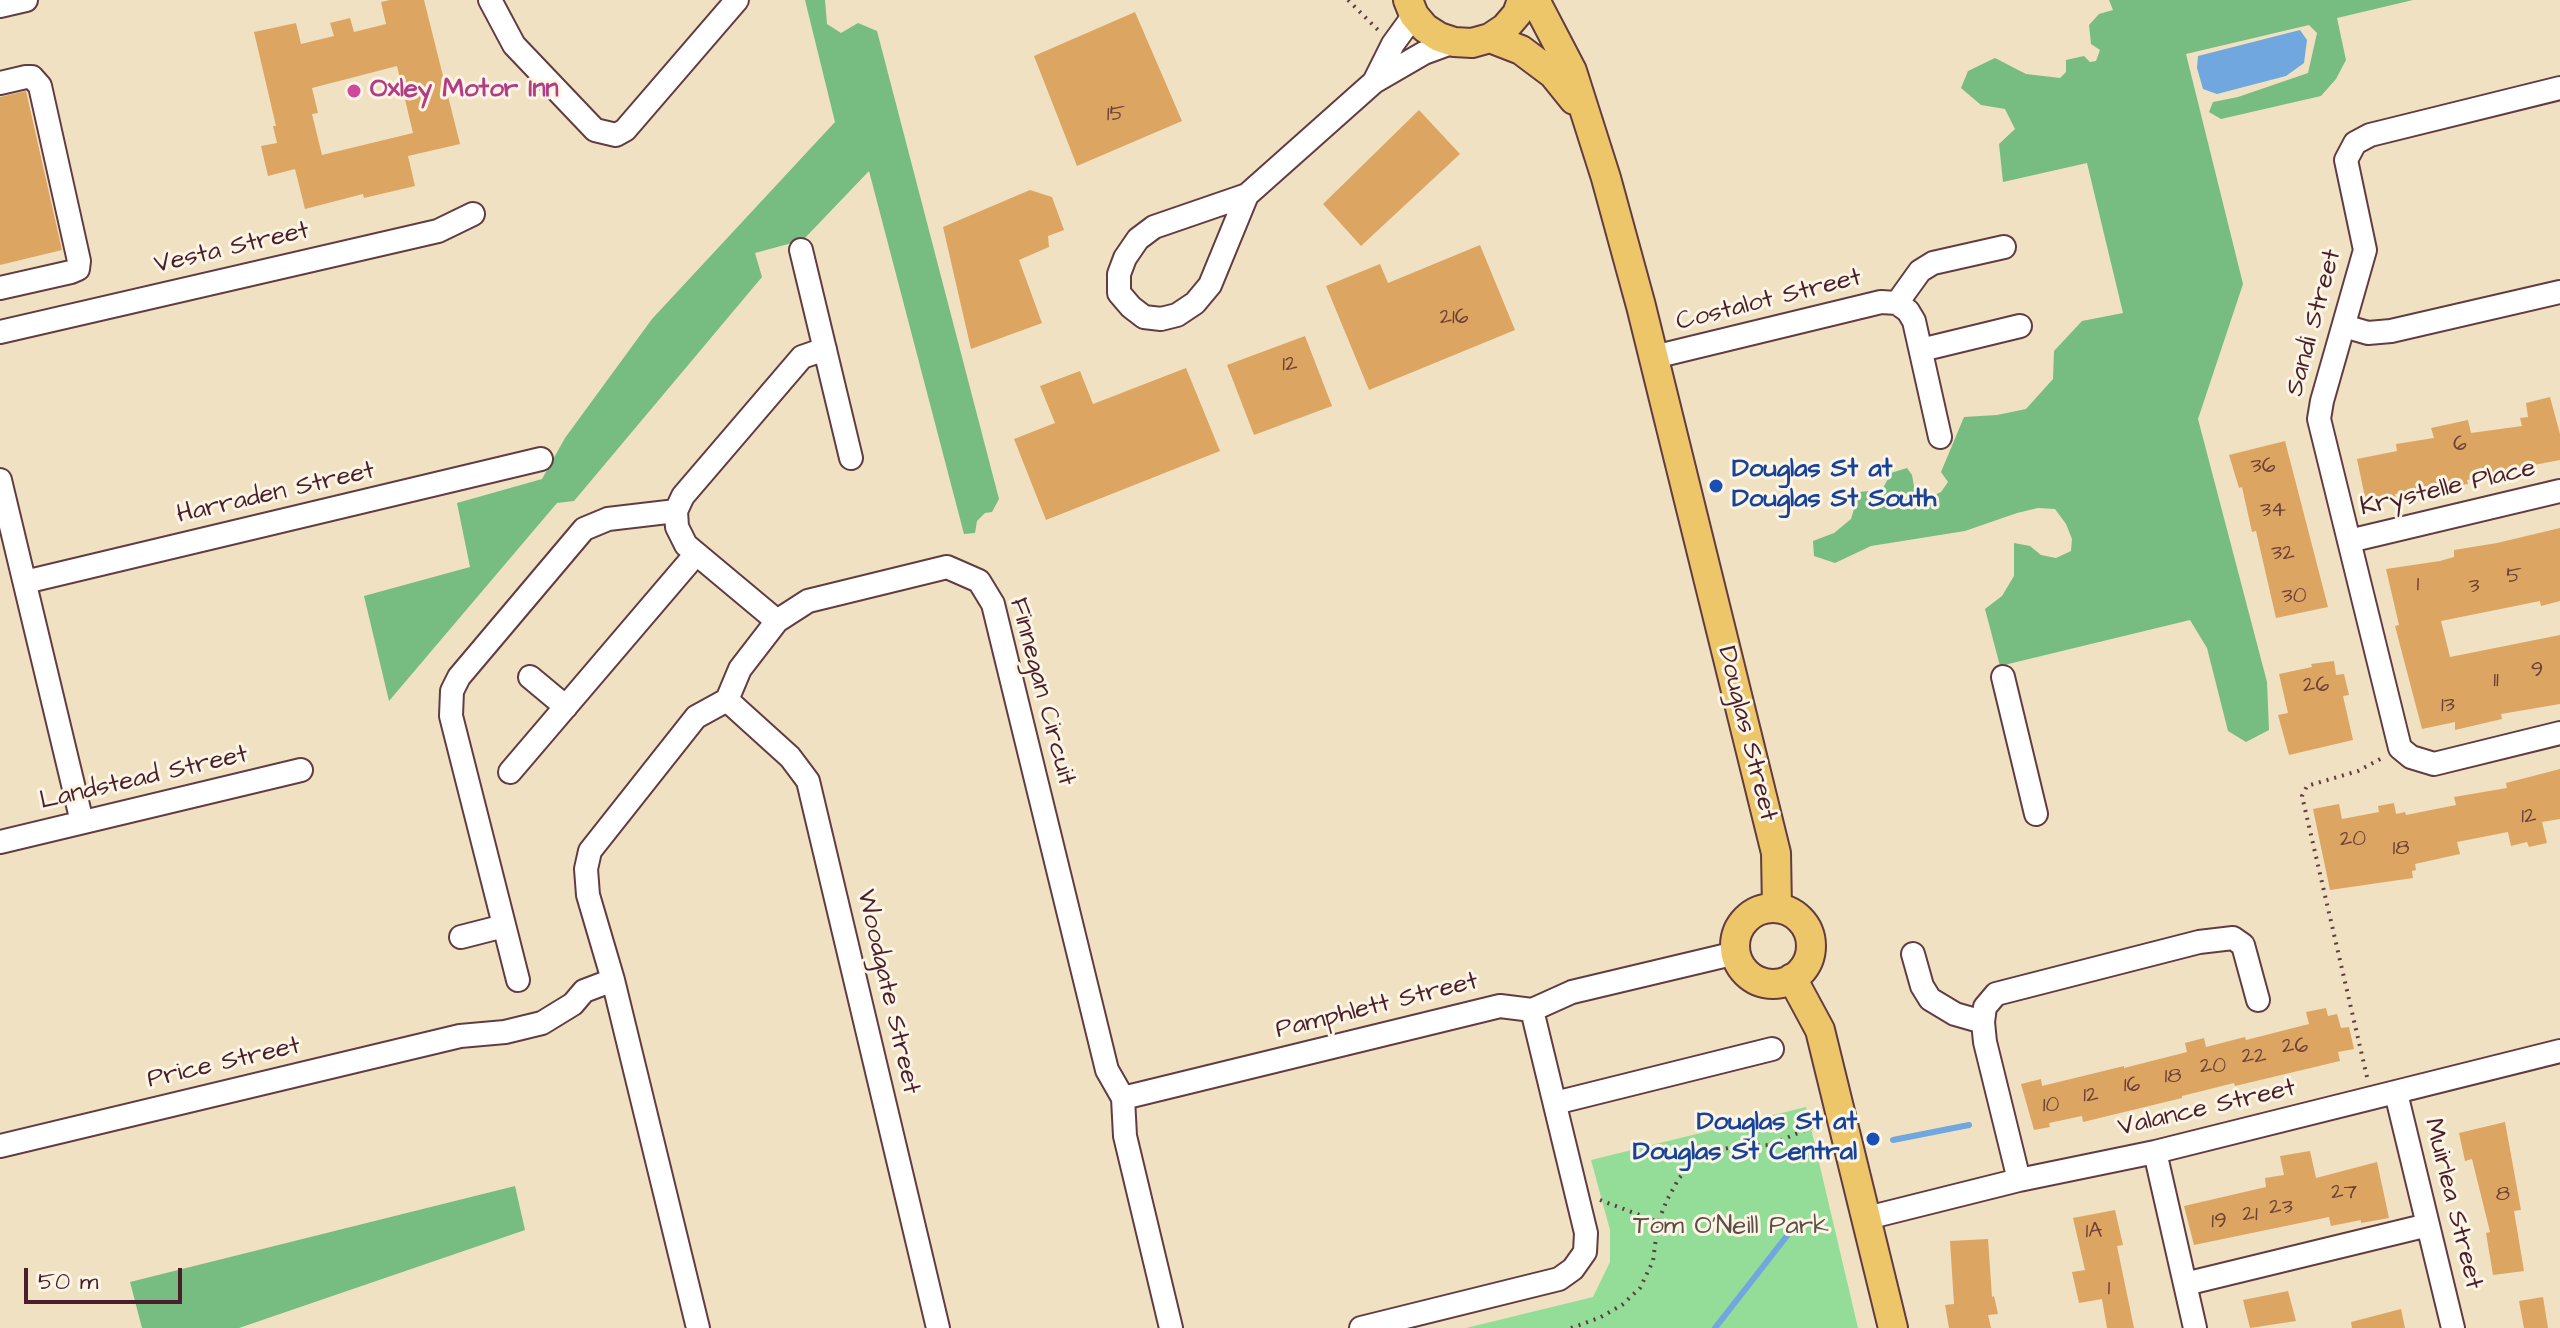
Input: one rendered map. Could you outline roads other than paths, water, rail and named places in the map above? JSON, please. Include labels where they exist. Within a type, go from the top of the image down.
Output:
[{"type":"main road","points":[[1409,5],[1425,28],[1439,37],[1472,43],[1490,38],[1505,28],[1517,14],[1522,0]]},
{"type":"main road","name":"Douglas Street","points":[[1535,0],[1572,71],[1610,192],[1654,357],[1776,853],[1777,908]]},
{"type":"main road","name":"Douglas Street","points":[[1490,38],[1521,50],[1553,74],[1586,116]]},
{"type":"main road","points":[[1777,908],[1795,914],[1810,937],[1810,956],[1800,973],[1779,983],[1758,980],[1742,966],[1736,953],[1737,936],[1745,921],[1760,911],[1777,908]]},
{"type":"main road","points":[[1792,978],[1820,1030],[1893,1328]]},
{"type":"street","points":[[0,6],[26,0]]},
{"type":"street","points":[[490,0],[514,45],[595,130],[616,135],[625,130],[737,0]]},
{"type":"street","points":[[1374,82],[1409,5]]},
{"type":"street","points":[[1247,195],[1210,285],[1195,303],[1177,315],[1161,319],[1144,317],[1131,307],[1119,293],[1119,274],[1138,239],[1154,227],[1247,195],[1374,82],[1424,53],[1454,42]]},
{"type":"street","points":[[0,83],[32,77],[40,86],[79,261],[78,269],[71,272],[0,288]]},
{"type":"street","name":"Sandi Street","points":[[2560,88],[2370,135],[2355,143],[2346,160],[2365,250],[2319,419],[2400,748],[2411,757],[2434,764],[2560,733]]},
{"type":"street","name":"Vesta Street","points":[[0,332],[438,231],[473,214]]},
{"type":"street","points":[[1897,303],[1920,271],[1933,263],[2004,247]]},
{"type":"street","points":[[801,250],[851,458]]},
{"type":"street","points":[[2344,326],[2368,333],[2391,331],[2560,292]]},
{"type":"street","name":"Costalot Street","points":[[1654,357],[1881,302],[1897,303],[1908,311],[1914,321],[1940,437]]},
{"type":"street","points":[[1921,350],[2020,326]]},
{"type":"street","points":[[777,621],[686,545],[677,527],[676,511],[683,496],[802,357],[825,349]]},
{"type":"street","name":"Harraden Street","points":[[25,582],[541,459]]},
{"type":"street","points":[[0,480],[82,822]]},
{"type":"street","name":"Krystelle Place","points":[[2349,541],[2560,491]]},
{"type":"street","points":[[518,980],[451,716],[452,691],[459,677],[584,529],[608,519],[676,511]]},
{"type":"street","points":[[510,772],[696,554]]},
{"type":"street","name":"Finnegan Circuit","points":[[727,700],[740,669],[777,621],[808,601],[947,567],[979,581],[993,604],[1107,1070],[1123,1098],[1125,1136],[1171,1328]]},
{"type":"street","points":[[530,677],[566,707]]},
{"type":"street","points":[[2003,677],[2036,814]]},
{"type":"street","points":[[698,1328],[613,980],[588,895],[586,869],[590,851],[696,717],[727,700]]},
{"type":"street","name":"Woodgate Street","points":[[727,700],[790,757],[808,781],[938,1328]]},
{"type":"street","name":"Landstead Street","points":[[0,842],[301,770]]},
{"type":"street","points":[[461,937],[504,926]]},
{"type":"street","points":[[2019,1180],[1985,1042],[1985,1007],[1996,994],[2233,938],[2243,945],[2258,1000]]},
{"type":"street","name":"Pamphlett Street","points":[[1123,1098],[1500,1006],[1532,1010],[1572,992],[1736,953]]},
{"type":"street","points":[[1913,954],[1922,986],[1930,999],[1955,1014],[1983,1022]]},
{"type":"street","name":"Price Street","points":[[0,1146],[460,1036],[505,1032],[542,1023],[573,1004],[584,991],[613,980]]},
{"type":"street","points":[[1361,1328],[1559,1279],[1573,1269],[1585,1252],[1586,1233],[1576,1187],[1532,1010]]},
{"type":"street","points":[[1555,1103],[1772,1049]]},
{"type":"street","name":"Valance Street","points":[[1867,1218],[2019,1180],[2155,1152],[2560,1051]]},
{"type":"street","name":"Muirlea Street","points":[[2396,1093],[2453,1328]]},
{"type":"street","points":[[2155,1152],[2195,1328]]},
{"type":"street","points":[[2185,1284],[2428,1225]]},
{"type":"water","points":[[2300,30],[2307,40],[2304,63],[2286,76],[2217,94],[2203,89],[2197,68],[2198,56]]},
{"type":"waterway","points":[[1893,1140],[1969,1125]]},
{"type":"waterway","points":[[1715,1328],[1797,1223]]},
{"type":"place","name":"Oxley Motor Inn","points":[[354,91]]},
{"type":"place","name":"Douglas St at Douglas St South","points":[[1716,486]]},
{"type":"place","name":"Douglas St at Douglas St Central","points":[[1873,1139]]},
{"type":"park label","name":"Tom O'Neill Park","points":[[1731,1228]]}]
